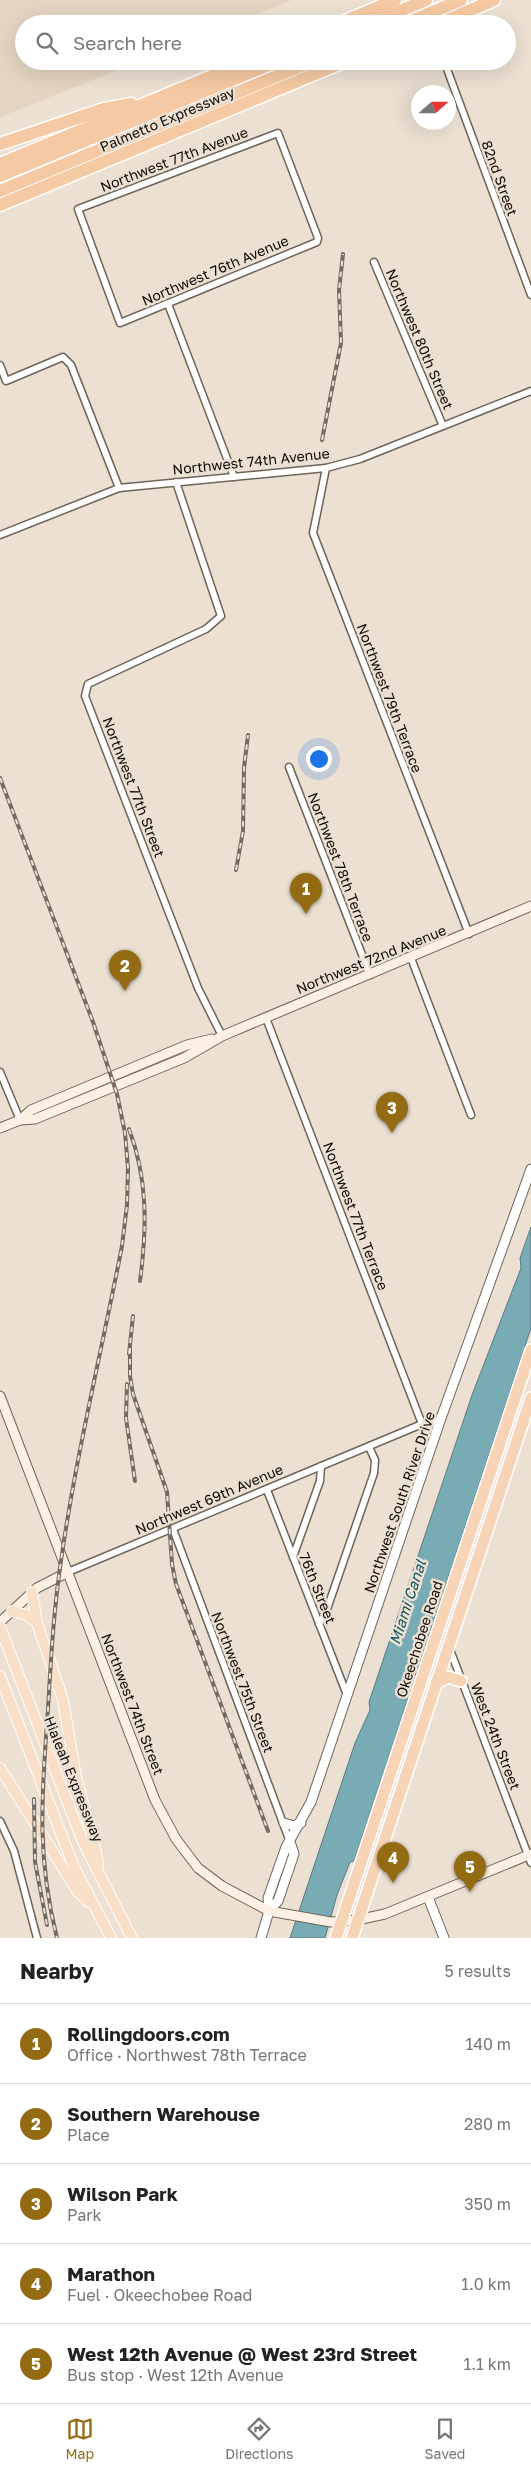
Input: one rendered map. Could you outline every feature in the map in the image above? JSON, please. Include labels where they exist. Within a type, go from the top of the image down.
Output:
[{"type":"highway","points":[[359,15],[395,0]]},
{"type":"highway","points":[[390,15],[426,0]]},
{"type":"highway","points":[[425,15],[461,0]]},
{"type":"highway","points":[[459,15],[494,0]]},
{"type":"highway","name":"Palmetto Expressway","points":[[0,164],[226,70]]},
{"type":"highway","points":[[0,176],[256,70]]},
{"type":"highway","points":[[0,191],[291,70]]},
{"type":"highway","name":"Palmetto Expressway","points":[[0,205],[324,70]]},
{"type":"highway","points":[[0,144],[104,108],[154,100]]},
{"type":"highway","name":"Okeechobee Road","points":[[336,1938],[336,1922],[445,1610],[531,1350]]},
{"type":"highway","points":[[352,1938],[531,1398]]},
{"type":"highway","points":[[445,1610],[445,1634],[448,1646]]},
{"type":"highway","points":[[436,1683],[448,1677],[461,1680]]},
{"type":"main road","name":"Northwest 72nd Avenue","points":[[0,1128],[20,1120],[31,1110],[109,1077],[187,1045],[222,1036],[469,934],[531,906]]},
{"type":"main road","name":"Northwest 74th Street","points":[[0,1396],[155,1800],[176,1839],[198,1868],[214,1880],[269,1911],[336,1922],[385,1914],[530,1858]]},
{"type":"main road","name":"Northwest 69th Avenue","points":[[0,1622],[32,1592],[49,1580],[68,1572]]},
{"type":"main road","points":[[32,1592],[36,1623],[63,1700],[76,1777],[95,1847],[99,1875]]},
{"type":"main road","points":[[12,1611],[26,1615],[36,1623]]},
{"type":"main road","name":"Hialeah Expressway","points":[[0,1627],[50,1759],[99,1875],[132,1938]]},
{"type":"main road","points":[[0,1676],[70,1858],[111,1938]]},
{"type":"main road","points":[[0,1768],[78,1892],[95,1908]]},
{"type":"street","name":"82nd Street","points":[[447,70],[531,295]]},
{"type":"street","name":"Northwest 77th Avenue","points":[[120,323],[78,209],[278,133],[318,238]]},
{"type":"street","name":"Northwest 76th Avenue","points":[[120,323],[317,242],[318,238]]},
{"type":"street","name":"Northwest 80th Street","points":[[374,262],[443,426]]},
{"type":"street","points":[[168,304],[234,477]]},
{"type":"street","points":[[0,365],[6,381],[63,357],[71,365],[119,488]]},
{"type":"street","name":"Northwest 74th Avenue","points":[[0,536],[119,488],[326,468],[360,459],[531,391]]},
{"type":"street","name":"Northwest 79th Terrace","points":[[326,468],[312,534],[469,934]]},
{"type":"street","name":"Northwest 77th Street","points":[[176,482],[220,616],[206,629],[88,684],[85,696],[198,988],[222,1036]]},
{"type":"street","name":"Northwest 78th Terrace","points":[[289,767],[370,975]]},
{"type":"street","points":[[410,958],[471,1115]]},
{"type":"street","name":"Northwest 77th Terrace","points":[[266,1018],[422,1424]]},
{"type":"street","points":[[0,1072],[20,1120]]},
{"type":"street","name":"Northwest South River Drive","points":[[261,1938],[269,1911],[268,1898],[286,1848],[311,1802],[440,1422],[531,1169]]},
{"type":"street","name":"Northwest 69th Avenue","points":[[68,1572],[422,1424],[440,1422]]},
{"type":"street","points":[[319,1624],[326,1612],[374,1473],[375,1460],[369,1447]]},
{"type":"street","points":[[293,1557],[320,1481],[321,1466]]},
{"type":"street","name":"76th Street","points":[[267,1490],[347,1694]]},
{"type":"street","name":"Northwest 75th Street","points":[[173,1529],[290,1842]]},
{"type":"street","name":"West 24th Street","points":[[448,1646],[530,1858]]},
{"type":"street","points":[[0,1821],[14,1851],[37,1938]]},
{"type":"street","points":[[284,1824],[294,1826],[301,1823]]},
{"type":"street","points":[[428,1896],[444,1938]]},
{"type":"shaded area","points":[[0,0],[292,0],[255,15],[15,15],[15,70],[118,70],[0,117]]},
{"type":"water","name":"Miami Canal","points":[[531,1227],[531,1328],[354,1861],[350,1862],[337,1895],[325,1938],[290,1938],[355,1743],[370,1710],[369,1702],[472,1395],[521,1268],[520,1258]]},
{"type":"railway","points":[[322,440],[341,343],[339,290],[343,254]]},
{"type":"railway","points":[[236,870],[243,831],[244,768],[248,735]]},
{"type":"railway","points":[[0,778],[93,1022],[117,1094],[125,1133],[128,1168],[127,1205],[122,1246],[68,1515],[55,1612],[42,1824],[46,1879],[57,1938]]},
{"type":"railway","points":[[129,1129],[140,1166],[143,1185],[145,1223],[140,1281]]},
{"type":"railway","points":[[129,1354],[133,1316]]},
{"type":"railway","points":[[130,1348],[130,1376],[133,1394],[167,1492],[172,1564],[176,1584],[268,1831]]},
{"type":"railway","points":[[127,1384],[126,1418],[135,1481]]},
{"type":"railway","points":[[34,1799],[35,1862],[47,1925]]},
{"type":"place","name":"Rollingdoors.com","points":[[306,914]]},
{"type":"place","name":"Southern Warehouse","points":[[125,991]]},
{"type":"place","name":"Wilson Park","points":[[392,1133]]},
{"type":"place","name":"Marathon","points":[[393,1883]]},
{"type":"place","name":"West 12th Avenue @ West 23rd Street","points":[[470,1892]]}]
